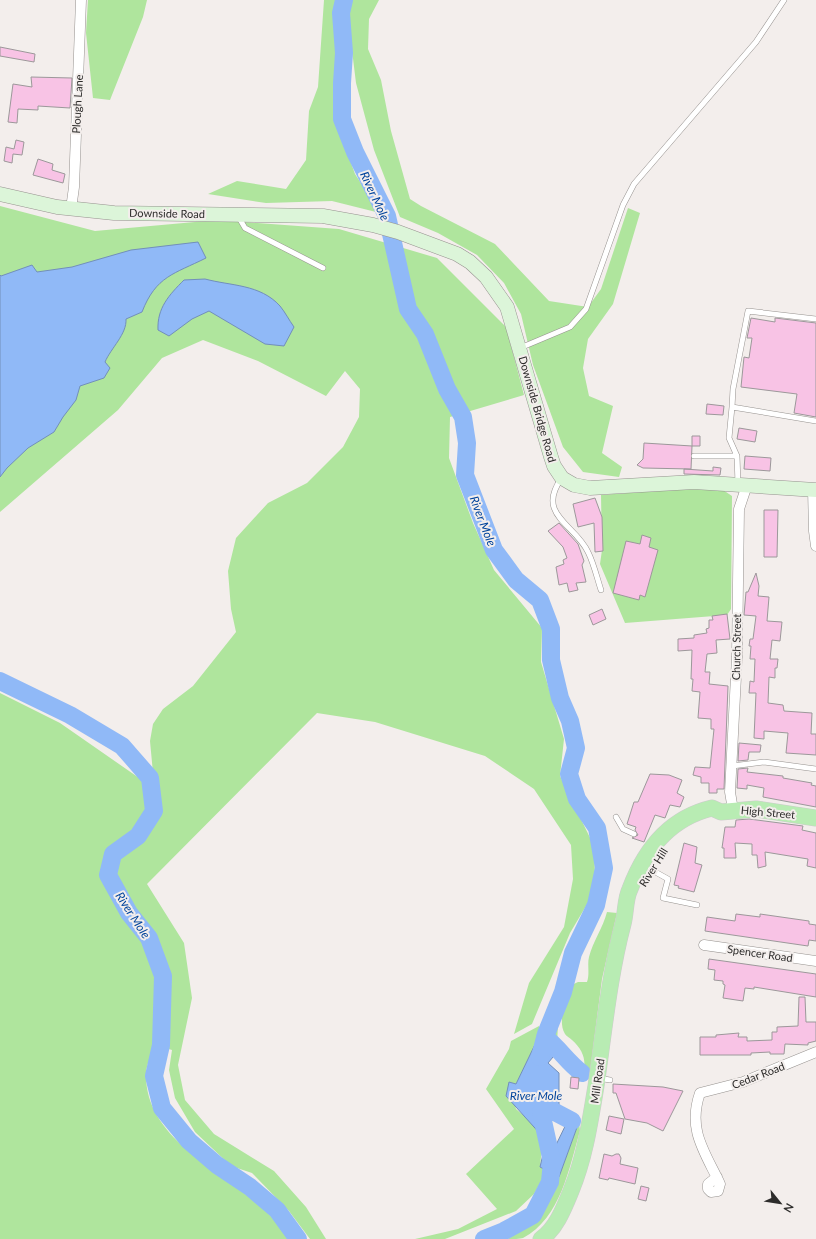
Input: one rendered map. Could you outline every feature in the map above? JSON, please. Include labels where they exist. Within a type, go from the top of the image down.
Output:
[{"type":"main road","name":"River Hill","points":[[626,912],[629,891],[652,842],[689,815],[712,808],[727,811]]},
{"type":"main road","name":"High Street","points":[[727,811],[776,811],[816,818]]},
{"type":"main road","name":"River Hill","points":[[626,912],[650,869],[674,838],[697,823],[716,818],[727,811]]},
{"type":"main road","name":"Mill Road","points":[[541,1239],[547,1234],[563,1210],[575,1180],[588,1140],[604,1079],[618,944],[626,912]]},
{"type":"street","name":"Plough Lane","points":[[71,209],[74,186],[81,0]]},
{"type":"street","name":"Downside Road","points":[[0,194],[71,209],[114,213],[308,215],[336,218]]},
{"type":"street","name":"Downside Bridge Road","points":[[336,218],[398,232],[439,246],[470,262],[493,285],[507,307],[551,457],[554,466],[562,478]]},
{"type":"street","points":[[562,478],[574,485],[600,488],[694,482],[814,490],[814,531],[816,546]]},
{"type":"street","name":"Church Street","points":[[727,811],[732,766],[737,657],[739,509],[742,485]]},
{"type":"street","name":"Spencer Road","points":[[704,945],[816,961]]},
{"type":"street","name":"Cedar Road","points":[[717,1177],[695,1131],[695,1111],[700,1093],[743,1082],[816,1052]]},
{"type":"lane","points":[[520,348],[558,333],[579,318],[590,301],[624,205],[634,184],[756,42],[784,0]]},
{"type":"lane","points":[[236,214],[245,228],[323,268]]},
{"type":"lane","points":[[742,485],[737,456],[729,438],[733,389],[748,310],[816,320]]},
{"type":"lane","points":[[732,407],[816,421]]},
{"type":"lane","points":[[694,456],[737,456]]},
{"type":"lane","points":[[562,478],[553,494],[552,506],[588,551],[601,590]]},
{"type":"lane","points":[[732,766],[764,762],[816,768]]},
{"type":"lane","points":[[616,817],[623,829],[634,834]]},
{"type":"lane","points":[[650,869],[668,879],[663,898],[697,905]]},
{"type":"green space","points":[[88,0],[147,0],[143,17],[110,100],[93,98],[86,33]]},
{"type":"green space","points":[[324,0],[339,0],[335,11],[338,49],[337,124],[355,174],[380,213],[332,201],[266,203],[208,194],[237,181],[286,189],[306,160],[309,111],[318,87]]},
{"type":"green space","points":[[349,0],[379,0],[369,19],[368,49],[381,80],[391,131],[410,199],[495,244],[549,301],[588,307],[601,289],[628,208],[640,213],[613,304],[588,339],[583,368],[589,396],[613,406],[602,453],[622,467],[619,477],[583,472],[563,447],[533,365],[521,314],[504,283],[477,255],[438,233],[400,217],[374,150],[356,83],[347,10]]},
{"type":"green space","points":[[0,206],[95,231],[217,220],[339,229],[437,258],[506,327],[524,395],[450,417],[449,458],[473,523],[494,570],[542,628],[541,662],[564,739],[560,776],[594,846],[595,875],[589,901],[570,933],[532,1024],[514,1034],[529,983],[564,927],[573,879],[571,845],[534,789],[485,756],[375,722],[317,713],[147,884],[184,943],[192,998],[178,1065],[185,1100],[214,1134],[274,1171],[306,1207],[326,1239],[310,1239],[289,1211],[252,1173],[231,1166],[195,1132],[175,1098],[169,1070],[172,1050],[155,1045],[148,1063],[146,1074],[149,1096],[157,1116],[171,1134],[187,1150],[242,1191],[263,1209],[275,1221],[289,1239],[0,1239],[0,693],[60,723],[142,780],[153,773],[150,741],[153,724],[163,709],[193,686],[236,632],[231,609],[228,571],[236,538],[268,503],[307,483],[343,447],[359,417],[360,389],[345,371],[326,396],[258,361],[203,340],[162,358],[118,410],[0,512]]},
{"type":"green space","points":[[695,488],[723,490],[732,496],[731,609],[727,615],[625,623],[600,564],[602,550],[601,495]]},
{"type":"green space","points":[[607,912],[617,913],[602,979],[590,1072],[584,1071],[584,1058],[581,1050],[563,1030],[562,1006],[559,997],[561,990],[578,982],[587,982],[589,957]]},
{"type":"green space","points":[[553,1009],[558,1023],[557,1046],[543,1034],[547,1026],[550,1010]]},
{"type":"green space","points":[[539,1026],[541,1032],[516,1084],[509,1082],[516,1109],[531,1122],[543,1137],[540,1167],[547,1171],[534,1194],[516,1211],[445,1239],[415,1239],[458,1229],[497,1209],[466,1174],[514,1129],[486,1089],[509,1049],[511,1041]]},
{"type":"green space","points":[[579,1122],[580,1131],[572,1161],[562,1191],[555,1205],[536,1229],[523,1238],[508,1239],[530,1224],[541,1214],[559,1177]]},
{"type":"water","points":[[198,242],[206,258],[175,273],[160,283],[147,300],[142,312],[126,319],[124,330],[105,362],[110,368],[104,378],[80,386],[76,400],[54,432],[28,448],[7,468],[0,477],[0,275],[1,276],[32,265],[37,272],[72,267],[131,250]]},
{"type":"water","points":[[205,279],[245,287],[264,293],[272,299],[282,308],[294,327],[284,346],[265,344],[209,311],[192,319],[169,336],[158,330],[158,322],[162,308],[173,291],[184,280]]},
{"type":"water","name":"River Mole","points":[[541,1032],[564,1044],[548,1063],[559,1073],[559,1112],[558,1117],[548,1122],[548,1135],[543,1137],[506,1096],[509,1082],[516,1084]]},
{"type":"water","name":"River Mole","points":[[571,1114],[579,1122],[559,1177],[540,1167],[545,1146],[554,1149]]},
{"type":"building","points":[[0,47],[35,54],[34,62],[0,56]]},
{"type":"building","points":[[31,77],[72,78],[70,108],[38,106],[38,110],[18,109],[17,123],[8,122],[13,84],[32,87]]},
{"type":"building","points":[[16,140],[24,142],[22,155],[13,154],[12,163],[4,161],[6,147],[14,149]]},
{"type":"building","points":[[38,159],[53,164],[52,170],[65,174],[63,183],[33,175]]},
{"type":"building","points":[[751,318],[775,322],[775,318],[816,323],[816,417],[794,413],[797,394],[741,387],[744,357],[749,358],[752,338],[747,338]]},
{"type":"building","points":[[707,404],[724,406],[723,415],[706,414]]},
{"type":"building","points":[[739,428],[757,431],[755,442],[737,439]]},
{"type":"building","points":[[692,436],[700,436],[700,446],[692,446]]},
{"type":"building","points":[[644,443],[692,446],[691,469],[643,468],[637,465],[643,459]]},
{"type":"building","points":[[745,456],[771,458],[770,471],[744,469]]},
{"type":"building","points":[[713,467],[721,468],[720,475],[684,474],[684,469],[713,471]]},
{"type":"building","points":[[595,498],[602,517],[603,551],[595,552],[594,523],[578,527],[573,504]]},
{"type":"building","points":[[764,510],[778,510],[777,557],[764,557]]},
{"type":"building","points":[[559,523],[578,544],[584,561],[582,565],[586,582],[576,583],[578,590],[569,592],[567,583],[559,585],[556,567],[564,564],[563,560],[567,558],[563,547],[548,531]]},
{"type":"building","points":[[642,535],[651,538],[649,547],[658,550],[645,597],[640,595],[639,600],[613,593],[626,541],[640,544]]},
{"type":"building","points":[[756,573],[759,586],[758,596],[769,597],[767,621],[782,622],[780,641],[772,640],[770,659],[778,659],[777,668],[775,668],[775,678],[769,677],[768,703],[783,705],[784,711],[812,713],[811,734],[816,734],[816,755],[786,753],[788,733],[764,731],[764,739],[754,738],[756,693],[749,693],[750,681],[754,682],[755,659],[750,659],[751,646],[749,646],[750,639],[753,639],[756,616],[744,615],[746,592],[748,592]]},
{"type":"building","points":[[602,609],[606,619],[593,625],[589,615]]},
{"type":"building","points":[[727,614],[730,639],[716,640],[717,653],[707,654],[705,672],[710,672],[709,684],[728,686],[724,789],[717,789],[717,793],[709,793],[709,783],[701,783],[701,777],[693,775],[695,767],[710,768],[714,729],[711,729],[711,719],[698,718],[700,692],[692,691],[692,650],[678,651],[678,639],[694,638],[694,635],[707,633],[706,629],[709,628],[709,620],[713,620],[712,616]]},
{"type":"building","points":[[739,743],[761,745],[760,752],[749,752],[748,760],[738,761]]},
{"type":"building","points":[[748,768],[747,772],[783,776],[783,778],[812,783],[811,785],[816,786],[816,807],[763,797],[764,788],[747,785],[747,789],[737,788],[738,769]]},
{"type":"building","points":[[650,774],[669,775],[682,780],[677,793],[684,797],[680,807],[670,805],[665,818],[655,815],[644,842],[632,838],[638,835],[635,830],[636,827],[627,824],[634,802],[638,802]]},
{"type":"building","points":[[749,819],[803,826],[802,830],[816,833],[816,868],[807,866],[808,859],[765,852],[766,866],[758,868],[757,855],[752,855],[752,844],[735,843],[736,858],[724,858],[724,848],[722,848],[725,827],[735,827],[736,820]]},
{"type":"building","points":[[684,843],[697,847],[695,863],[702,865],[694,892],[678,888],[679,886],[674,885]]},
{"type":"building","points":[[736,914],[760,917],[760,914],[809,921],[809,924],[816,925],[816,941],[809,940],[808,946],[705,931],[707,917],[735,921]]},
{"type":"building","points":[[709,959],[816,974],[816,997],[754,987],[754,989],[745,988],[743,1001],[723,998],[725,985],[723,984],[723,981],[714,980],[715,970],[708,969]]},
{"type":"building","points":[[799,997],[805,997],[806,1022],[816,1022],[816,1041],[808,1043],[808,1045],[785,1044],[784,1054],[770,1054],[770,1052],[751,1053],[751,1055],[700,1055],[700,1037],[716,1037],[716,1035],[739,1033],[738,1037],[747,1037],[747,1041],[772,1040],[772,1032],[777,1032],[777,1027],[798,1026]]},
{"type":"building","points":[[571,1077],[579,1078],[578,1089],[570,1088]]},
{"type":"building","points":[[613,1084],[663,1087],[683,1091],[663,1131],[647,1123],[625,1119],[616,1093],[613,1093]]},
{"type":"building","points":[[609,1116],[624,1119],[621,1134],[606,1130]]},
{"type":"building","points":[[604,1154],[612,1156],[619,1154],[621,1158],[620,1164],[638,1168],[635,1184],[609,1178],[608,1180],[599,1178]]},
{"type":"building","points":[[641,1186],[649,1188],[646,1201],[638,1199]]},
{"type":"waterway","name":"River Mole","points":[[344,0],[341,13],[344,53],[342,119],[355,152],[387,216],[408,309],[425,334],[447,389],[463,417],[467,443],[465,475],[494,550],[516,580],[540,600],[551,629],[551,660],[560,698],[570,721],[576,748],[569,774],[577,799],[597,828],[604,868],[596,905],[573,953],[563,992],[546,1034],[540,1057]]},
{"type":"waterway","name":"River Mole","points":[[0,681],[70,715],[122,746],[150,778],[154,811],[138,836],[113,854],[108,875],[129,913],[149,938],[163,976],[161,1045],[154,1076],[162,1108],[189,1141],[217,1165],[250,1187],[277,1210],[298,1239]]},
{"type":"waterway","points":[[545,1037],[572,1065],[582,1073]]},
{"type":"waterway","name":"River Mole","points":[[539,1099],[553,1111],[572,1121]]},
{"type":"waterway","name":"River Mole","points":[[484,1239],[504,1231],[533,1215],[550,1182],[552,1162],[541,1112]]}]
